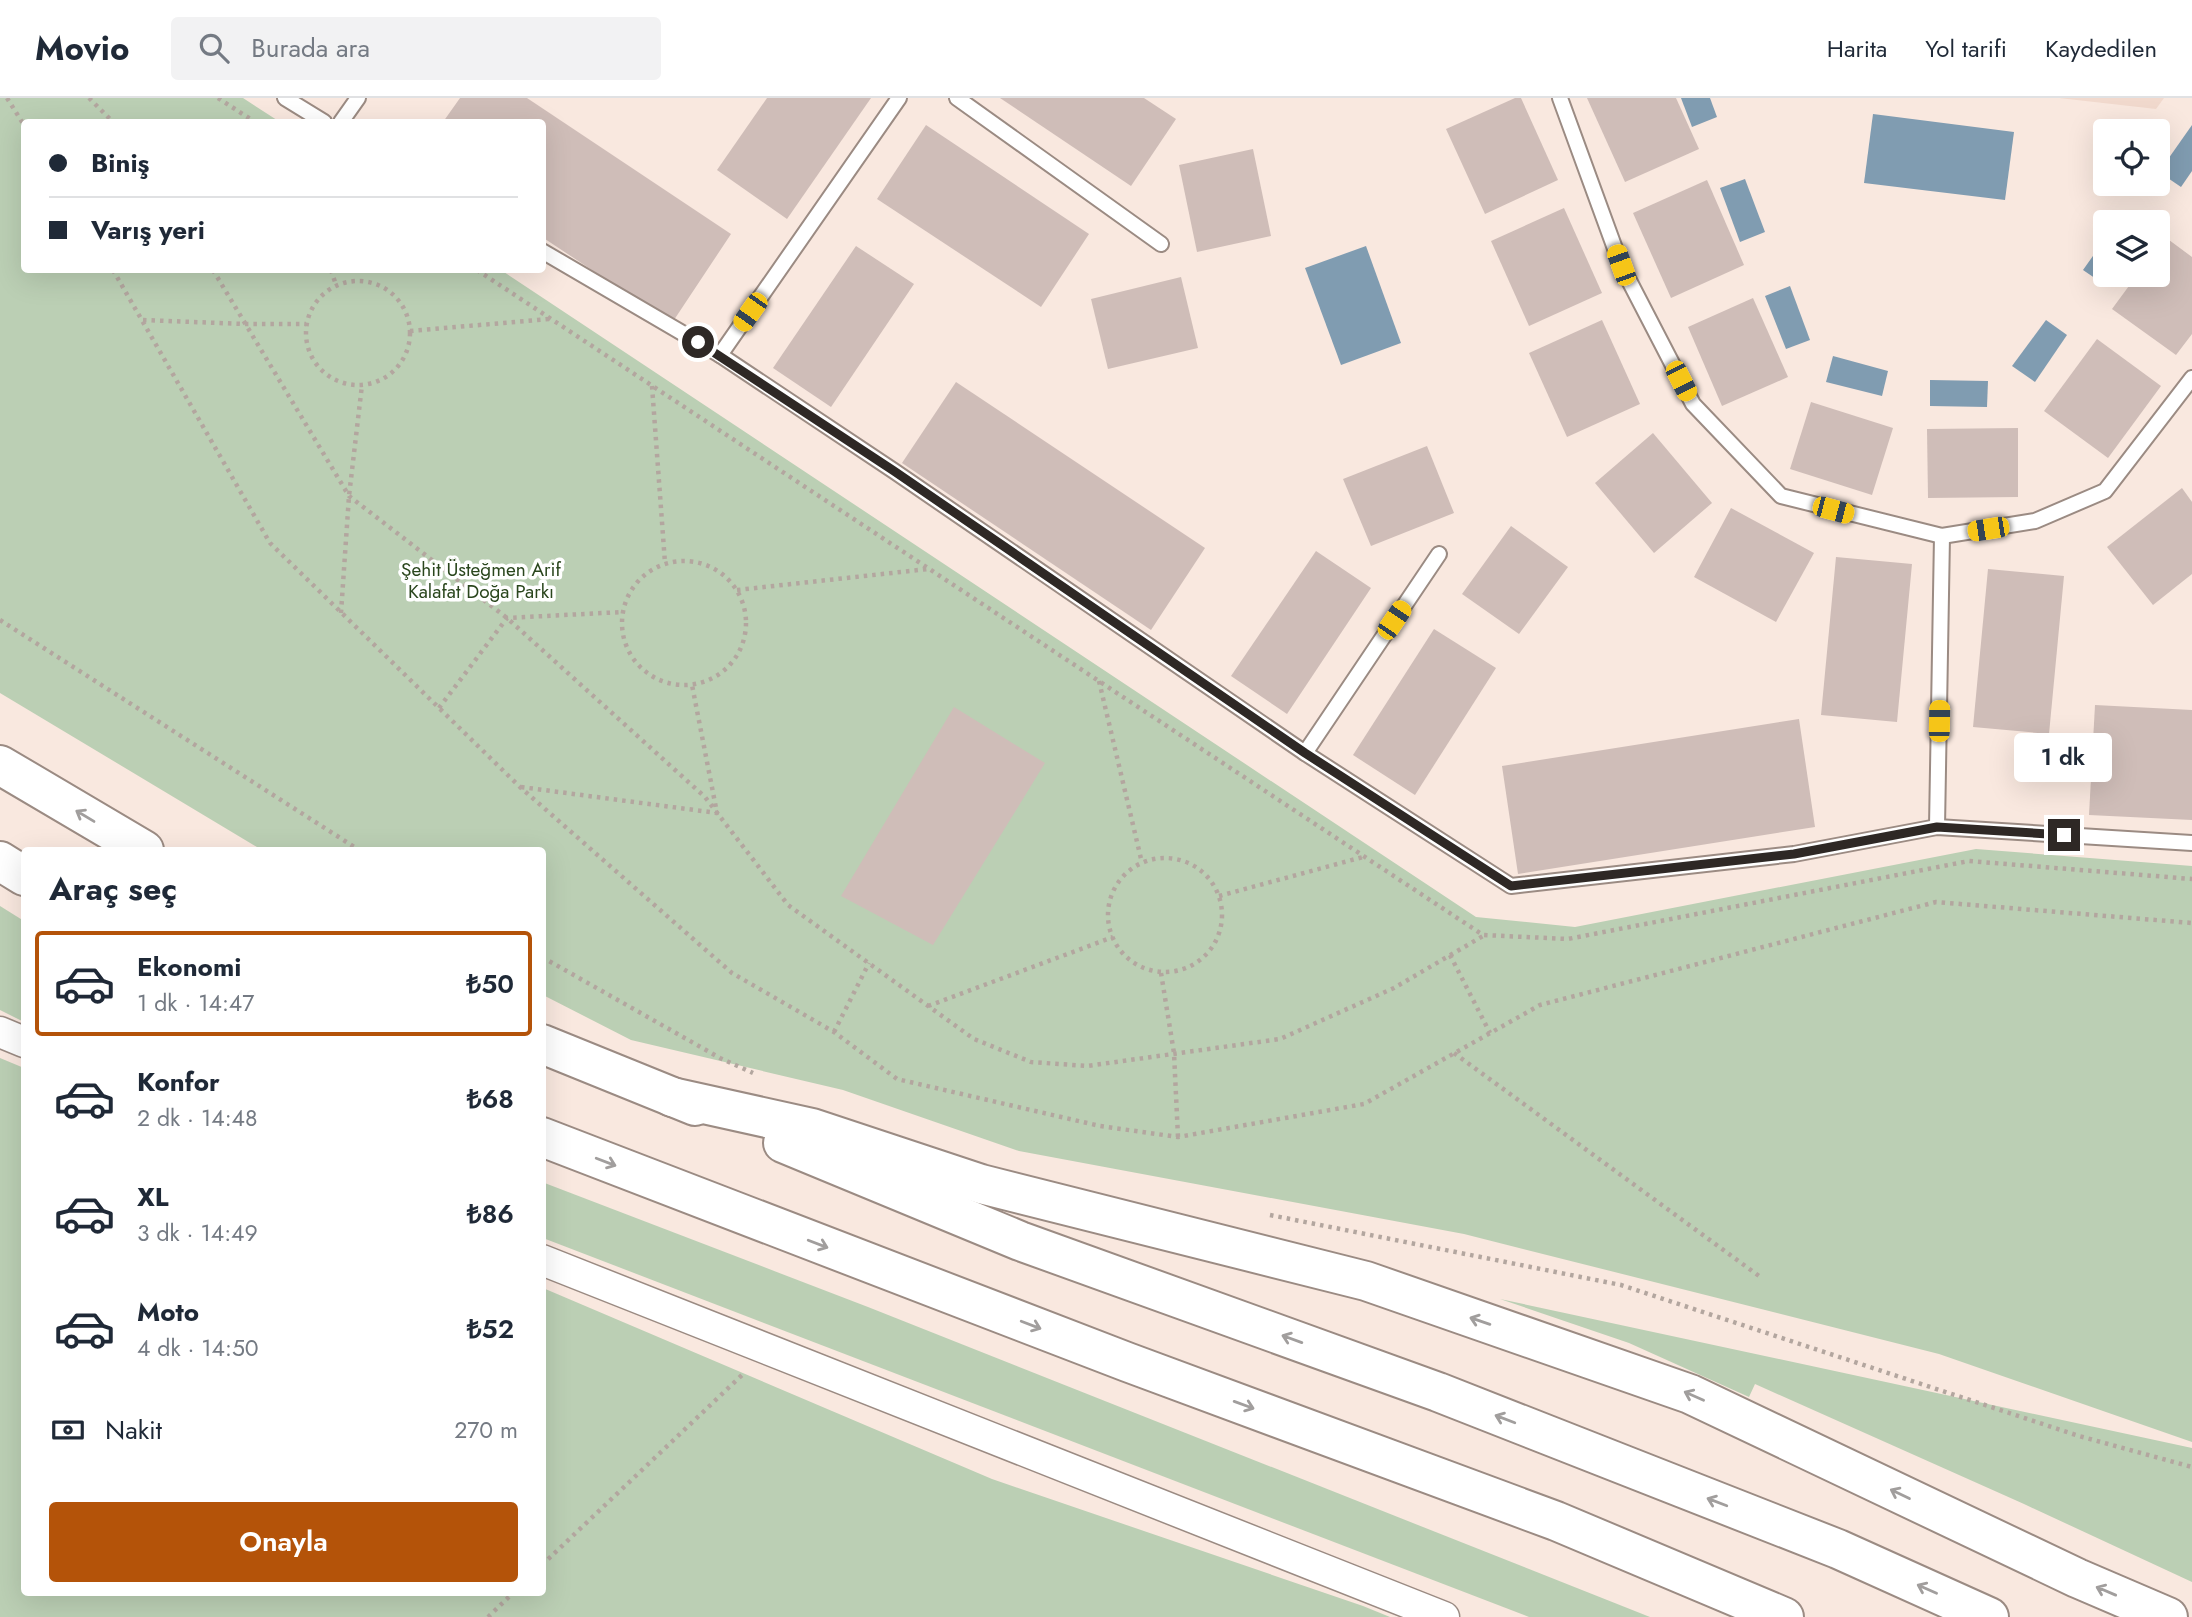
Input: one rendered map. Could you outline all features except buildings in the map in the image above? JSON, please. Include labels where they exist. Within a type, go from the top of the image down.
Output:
[{"type":"highway","points":[[0,765],[139,847]]},
{"type":"highway","points":[[0,861],[21,874]]},
{"type":"highway","points":[[546,1046],[1020,1241],[1438,1392],[1838,1549],[1989,1617]]},
{"type":"highway","points":[[672,1097],[812,1128],[981,1184],[1366,1281],[1690,1394],[2077,1578],[2168,1617]]},
{"type":"highway","points":[[546,1139],[1101,1352],[1556,1521],[1784,1617]]},
{"type":"street","points":[[0,1032],[21,1041]]},
{"type":"street","points":[[546,1262],[1444,1617]]},
{"type":"lane","points":[[285,98],[319,119]]},
{"type":"lane","points":[[343,119],[358,98]]},
{"type":"lane","points":[[720,355],[899,98]]},
{"type":"lane","points":[[957,98],[1161,244]]},
{"type":"lane","points":[[1560,98],[1621,265],[1693,404],[1781,496],[1942,536],[2035,521],[2105,492],[2192,378]]},
{"type":"lane","points":[[546,253],[720,355],[1305,753],[1511,886],[1794,854],[1937,827],[2192,843]]},
{"type":"lane","points":[[1937,827],[1942,536]]},
{"type":"lane","points":[[1305,753],[1439,554]]},
{"type":"path","points":[[7,98],[21,120]]},
{"type":"path","points":[[89,98],[110,119]]},
{"type":"path","points":[[218,98],[250,119]]},
{"type":"path","points":[[115,273],[270,543],[520,787],[732,974],[834,1032],[897,1079],[1100,1126],[1178,1137],[1364,1104],[1540,1005],[1936,902],[2192,923]]},
{"type":"path","points":[[215,273],[349,496],[507,618],[705,797],[788,905],[974,1039],[1031,1062],[1087,1066],[1280,1039],[1394,988],[1483,935]]},
{"type":"path","points":[[332,273],[336,285]]},
{"type":"path","points":[[369,281],[385,288],[398,299],[407,313],[411,331],[408,348],[400,364],[387,376],[371,384],[354,385],[336,381],[321,371],[311,357],[306,340],[306,324],[312,307],[322,294],[336,285],[369,281]]},
{"type":"path","points":[[411,331],[551,318]]},
{"type":"path","points":[[142,320],[306,324]]},
{"type":"path","points":[[341,613],[349,496],[362,385]]},
{"type":"path","points":[[652,386],[665,563]]},
{"type":"path","points":[[686,560],[706,564],[724,575],[737,590],[745,609],[746,630],[740,650],[728,667],[712,679],[692,685],[671,684],[652,677],[636,664],[625,646],[621,626],[623,606],[632,587],[647,572],[665,563],[686,560]]},
{"type":"path","points":[[737,590],[929,569]]},
{"type":"path","points":[[439,708],[507,618],[623,612]]},
{"type":"path","points":[[0,620],[354,847]]},
{"type":"path","points":[[1099,681],[1142,863]]},
{"type":"path","points":[[692,685],[717,813]]},
{"type":"path","points":[[520,787],[717,813]]},
{"type":"path","points":[[1219,896],[1364,857]]},
{"type":"path","points":[[1160,858],[1178,860],[1196,867],[1210,879],[1219,896],[1222,915],[1220,933],[1210,950],[1197,963],[1180,971],[1161,973],[1143,968],[1127,958],[1115,944],[1109,926],[1109,907],[1114,889],[1126,874],[1142,863],[1160,858]]},
{"type":"path","points":[[928,1006],[1113,937]]},
{"type":"path","points":[[1450,955],[1490,1033]]},
{"type":"path","points":[[546,959],[720,1058],[758,1076]]},
{"type":"path","points":[[834,1032],[869,963]]},
{"type":"path","points":[[1161,973],[1174,1054],[1178,1137]]},
{"type":"path","points":[[1454,1053],[1759,1276]]},
{"type":"path","points":[[1263,1214],[1621,1285],[2079,1436],[2192,1467]]},
{"type":"path","points":[[546,1561],[768,1350]]},
{"type":"path","points":[[488,1617],[510,1596]]},
{"type":"shaded area","points":[[2059,98],[2164,98],[2156,109]]},
{"type":"green space","name":"Şehit Üsteğmen Arif Kalafat Doğa Parkı","points":[[0,98],[243,98],[275,119],[21,119],[21,273],[506,273],[1476,917],[1575,927],[1976,849],[2192,866],[2192,1442],[1939,1354],[1464,1234],[1019,1151],[843,1090],[631,1040],[546,997],[546,847],[257,847],[0,693]]},
{"type":"green space","points":[[0,906],[21,919],[21,1020],[0,1010]]},
{"type":"green space","points":[[0,1058],[21,1067],[21,1596],[546,1596],[546,1289],[992,1479],[1390,1617],[0,1617]]},
{"type":"green space","points":[[546,1184],[868,1307],[1650,1617],[1529,1617],[546,1239]]},
{"type":"green space","points":[[1500,1299],[2192,1448],[2192,1582],[1755,1384],[1749,1397],[1629,1343]]},
{"type":"water","points":[[1681,98],[1710,98],[1717,117],[1692,127]]},
{"type":"water","points":[[1873,114],[2014,132],[2005,200],[1864,183]]},
{"type":"water","points":[[2192,125],[2192,171],[2181,187],[2170,180],[2170,156]]},
{"type":"water","points":[[1745,179],[1765,232],[1740,242],[1720,188]]},
{"type":"water","points":[[1366,246],[1401,343],[1341,365],[1305,268]]},
{"type":"water","points":[[2093,256],[2093,277],[2083,270]]},
{"type":"water","points":[[1790,286],[1810,340],[1786,349],[1765,296]]},
{"type":"water","points":[[2046,320],[2067,335],[2035,382],[2012,366]]},
{"type":"water","points":[[1833,356],[1888,371],[1882,396],[1826,382]]},
{"type":"water","points":[[1930,380],[1988,381],[1987,407],[1930,406]]},
{"type":"route","points":[[698,342],[894,471],[1305,753],[1511,886],[1794,854],[1937,827],[2064,835]]}]
